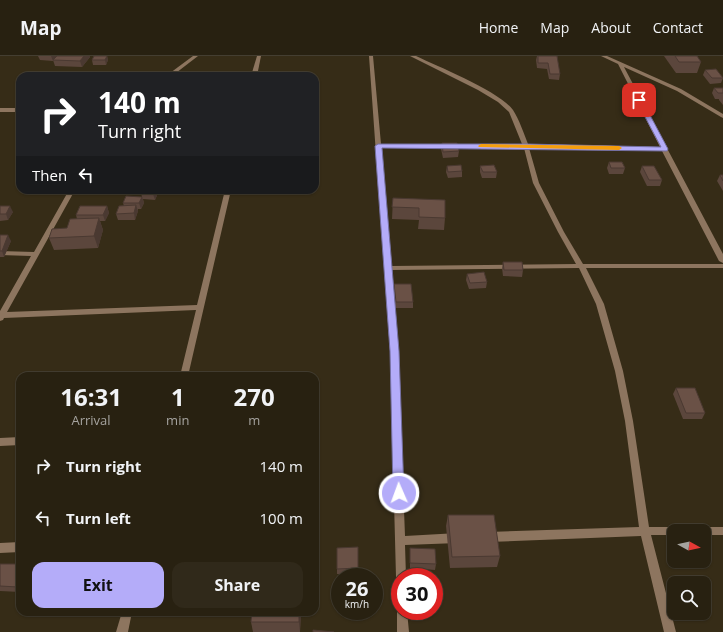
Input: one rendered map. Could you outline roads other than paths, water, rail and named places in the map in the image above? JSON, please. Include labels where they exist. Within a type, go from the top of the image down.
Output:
[{"type":"street","points":[[174,72],[196,56]]},
{"type":"street","points":[[255,72],[259,56]]},
{"type":"street","points":[[371,56],[394,351],[401,568]]},
{"type":"street","points":[[412,56],[480,89],[500,101],[511,111],[526,146],[536,183],[560,232],[581,266],[600,304],[619,371],[629,421],[645,531],[670,632]]},
{"type":"street","points":[[603,56],[679,90],[723,116]]},
{"type":"street","points":[[620,64],[723,261]]},
{"type":"street","points":[[0,110],[16,110]]},
{"type":"street","points":[[378,146],[526,146],[665,149]]},
{"type":"street","points":[[1,317],[70,194]]},
{"type":"street","points":[[185,372],[227,194]]},
{"type":"street","points":[[0,253],[35,254]]},
{"type":"street","points":[[388,268],[723,266]]},
{"type":"street","points":[[1,317],[201,307]]},
{"type":"street","points":[[0,442],[16,441]]},
{"type":"street","points":[[400,541],[645,531],[723,531]]},
{"type":"street","points":[[0,548],[16,547]]},
{"type":"street","points":[[122,632],[126,616]]},
{"type":"street","points":[[402,620],[403,632]]}]
